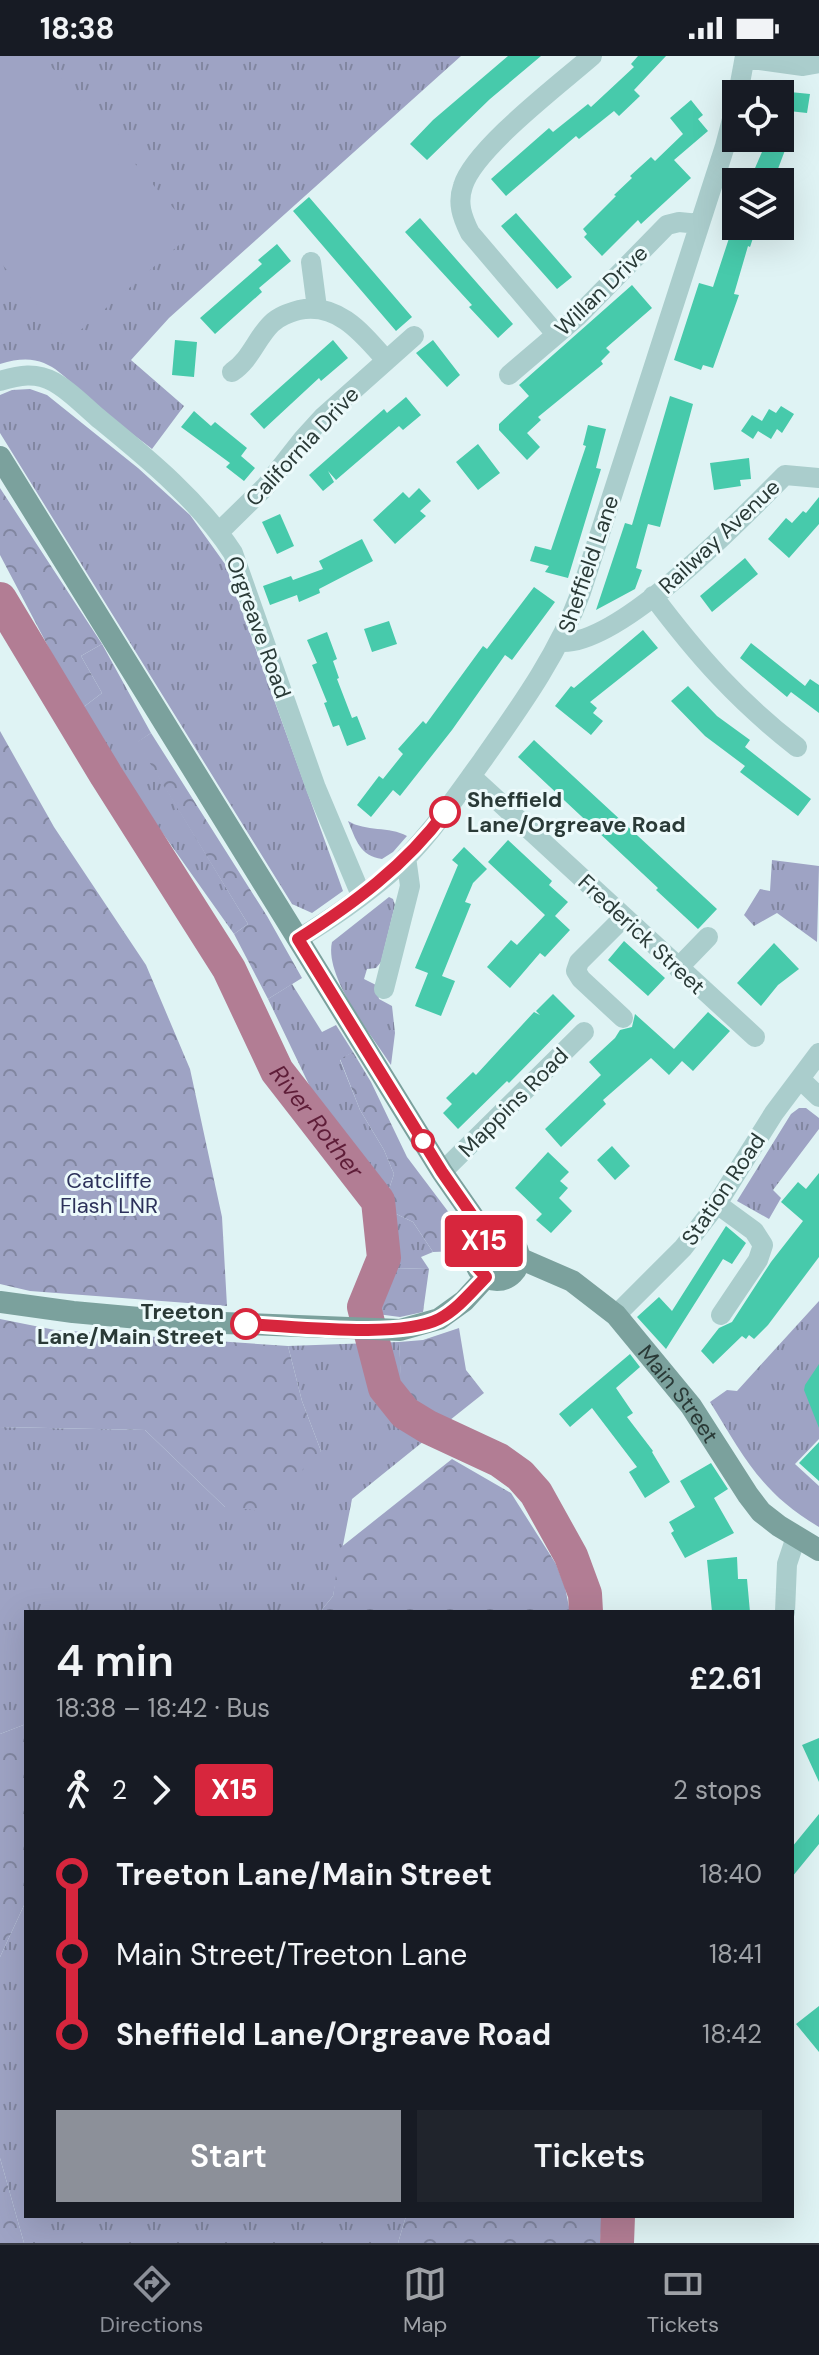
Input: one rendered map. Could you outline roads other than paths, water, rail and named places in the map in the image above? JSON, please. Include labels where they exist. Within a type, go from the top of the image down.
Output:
[{"type":"main road","points":[[0,457],[442,1172],[488,1238]]},
{"type":"main road","points":[[488,1238],[509,1240],[518,1251],[518,1265],[510,1276],[498,1280],[486,1277],[477,1267],[476,1254],[488,1238]]},
{"type":"main road","name":"Main Street","points":[[519,1258],[572,1281],[616,1315],[691,1406],[765,1516],[819,1550]]},
{"type":"main road","points":[[0,1302],[172,1321],[400,1330],[439,1319],[464,1301],[486,1277]]},
{"type":"street","points":[[556,334],[470,233],[462,218],[459,201],[470,168],[488,147],[592,56]]},
{"type":"street","points":[[741,80],[745,57],[803,66],[819,63]]},
{"type":"street","name":"Sheffield Lane","points":[[298,939],[361,895],[406,857],[438,822],[527,697],[561,642],[581,592],[722,149]]},
{"type":"street","name":"Willan Drive","points":[[509,375],[604,291],[667,225],[679,222],[699,224]]},
{"type":"street","points":[[311,262],[317,308]]},
{"type":"street","points":[[232,372],[249,357],[271,324],[284,314],[317,308],[348,320],[386,360]]},
{"type":"street","name":"California Drive","points":[[220,531],[266,486],[323,417],[414,336]]},
{"type":"street","name":"Orgreave Road","points":[[0,381],[33,375],[54,382],[136,449],[202,510],[220,531],[238,564],[316,788],[361,895]]},
{"type":"street","name":"Railway Avenue","points":[[561,642],[572,642],[599,631],[653,596],[702,557],[785,475],[819,478]]},
{"type":"street","name":"Railway Avenue","points":[[653,596],[718,677],[739,699],[797,747]]},
{"type":"street","name":"Frederick Street","points":[[471,776],[755,1037]]},
{"type":"street","points":[[384,989],[410,886],[406,857]]},
{"type":"street","points":[[623,918],[579,962],[576,971],[623,1018]]},
{"type":"street","points":[[678,968],[708,937]]},
{"type":"street","name":"Mappins Road","points":[[442,1172],[584,1032]]},
{"type":"street","name":"Station Road","points":[[616,1315],[683,1248],[717,1204],[766,1126],[819,1053]]},
{"type":"street","points":[[800,1079],[819,1097]]},
{"type":"street","points":[[717,1204],[754,1231],[763,1245],[758,1260],[721,1315]]},
{"type":"street","points":[[785,1610],[787,1564],[796,1537]]},
{"type":"waterway","name":"River Rother","points":[[0,599],[106,775],[229,969],[277,1071],[378,1201],[384,1258],[364,1307],[385,1388],[405,1413],[499,1460],[520,1475],[536,1493],[571,1556],[585,1594],[586,1610]]},
{"type":"waterway","name":"River Rother","points":[[617,2243],[618,2218]]},
{"type":"place","name":"Sheffield Lane/Orgreave Road","points":[[445,812]]},
{"type":"place","name":"Treeton Lane/Main Street","points":[[246,1324]]},
{"type":"park label","name":"Catcliffe Flash LNR","points":[[109,1192]]}]
